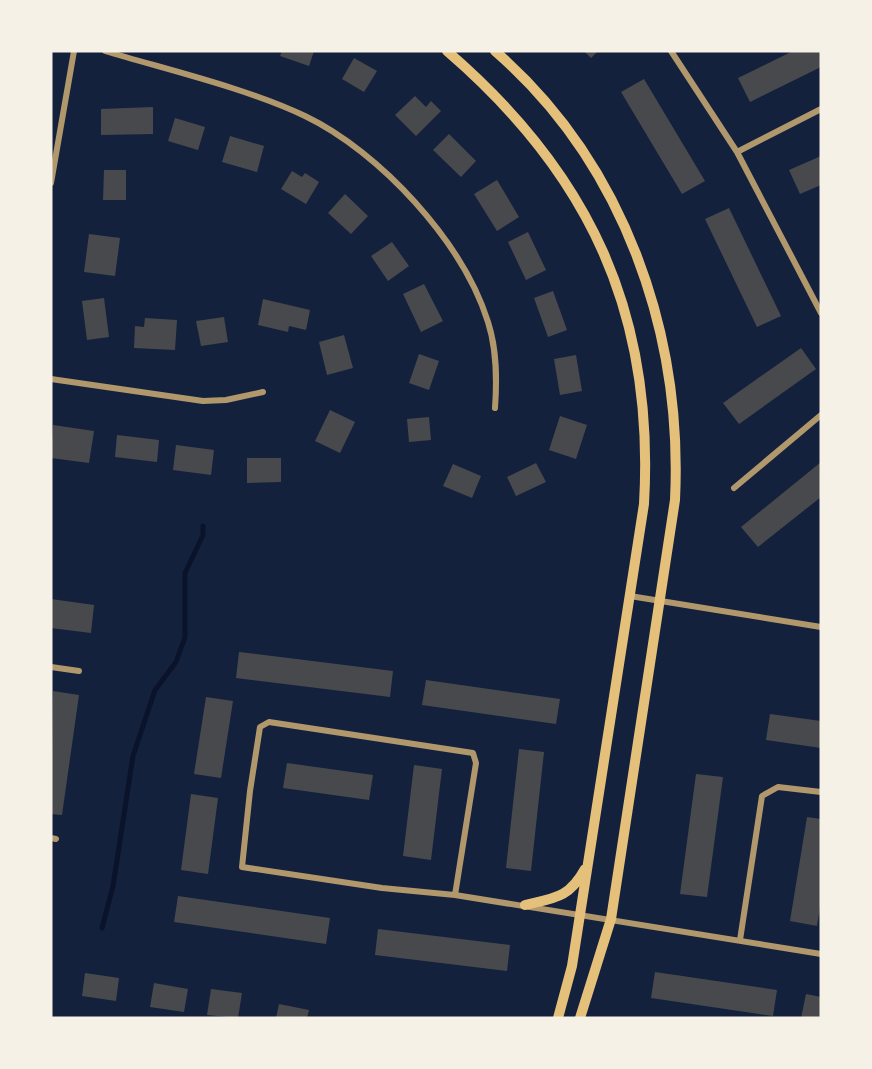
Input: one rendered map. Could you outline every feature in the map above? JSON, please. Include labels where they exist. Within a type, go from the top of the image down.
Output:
[{"type":"main road","points":[[447,51],[513,112],[544,149],[583,211],[608,260],[621,296],[636,362],[645,436],[644,504],[572,966],[558,1018]]},
{"type":"main road","points":[[495,51],[530,84],[556,115],[602,182],[629,235],[658,317],[672,388],[678,456],[675,500],[661,602],[611,919],[580,1018]]},
{"type":"main road","points":[[525,905],[567,893],[576,885],[589,864]]},
{"type":"street","points":[[51,183],[74,51]]},
{"type":"street","points":[[105,51],[272,102],[335,132],[365,154],[435,229],[477,292],[489,324],[495,351],[495,408]]},
{"type":"street","points":[[671,51],[737,152],[821,313]]},
{"type":"street","points":[[737,152],[821,109]]},
{"type":"street","points":[[51,379],[203,401],[226,400],[263,392]]},
{"type":"street","points":[[734,488],[821,415]]},
{"type":"street","points":[[630,596],[821,627]]},
{"type":"street","points":[[51,667],[79,671]]},
{"type":"street","points":[[455,895],[476,763],[473,753],[387,738],[264,723],[260,727],[242,867],[382,888],[525,905],[821,954]]},
{"type":"street","points":[[740,940],[762,796],[778,787],[821,792]]},
{"type":"building","points":[[282,51],[314,51],[309,66],[280,56]]},
{"type":"building","points":[[584,51],[598,51],[591,58]]},
{"type":"building","points":[[793,51],[821,51],[821,67],[750,102],[738,78]]},
{"type":"building","points":[[354,58],[377,71],[364,92],[342,79]]},
{"type":"building","points":[[644,79],[705,181],[682,194],[621,92]]},
{"type":"building","points":[[415,96],[426,107],[431,101],[441,111],[416,136],[395,115]]},
{"type":"building","points":[[153,107],[153,134],[101,135],[101,109]]},
{"type":"building","points":[[175,118],[205,127],[198,150],[168,141]]},
{"type":"building","points":[[449,134],[476,161],[461,177],[433,150]]},
{"type":"building","points":[[230,136],[264,146],[257,172],[222,162]]},
{"type":"building","points":[[821,156],[821,185],[800,194],[789,170]]},
{"type":"building","points":[[104,170],[126,170],[126,200],[103,200]]},
{"type":"building","points":[[292,171],[302,177],[305,173],[319,182],[306,204],[281,189]]},
{"type":"building","points":[[497,180],[519,217],[497,231],[474,194]]},
{"type":"building","points":[[345,194],[368,216],[351,234],[328,213]]},
{"type":"building","points":[[729,208],[781,316],[757,327],[705,219]]},
{"type":"building","points":[[528,232],[546,270],[526,280],[508,242]]},
{"type":"building","points":[[89,234],[120,238],[115,276],[84,272]]},
{"type":"building","points":[[392,242],[409,266],[388,281],[371,256]]},
{"type":"building","points":[[424,284],[443,321],[421,332],[403,294]]},
{"type":"building","points":[[553,291],[567,330],[548,337],[534,298]]},
{"type":"building","points":[[104,298],[109,337],[87,340],[82,301]]},
{"type":"building","points":[[263,299],[310,310],[306,330],[289,326],[288,332],[258,325]]},
{"type":"building","points":[[224,317],[228,342],[201,346],[196,321]]},
{"type":"building","points":[[145,318],[177,320],[175,350],[134,348],[135,326],[144,327]]},
{"type":"building","points":[[344,335],[353,368],[327,375],[319,342]]},
{"type":"building","points":[[801,348],[816,369],[739,424],[723,403]]},
{"type":"building","points":[[419,354],[439,361],[429,390],[409,383]]},
{"type":"building","points":[[576,355],[582,391],[560,395],[554,359]]},
{"type":"building","points":[[330,410],[355,422],[340,453],[315,441]]},
{"type":"building","points":[[560,416],[587,425],[576,459],[549,450]]},
{"type":"building","points":[[429,417],[431,440],[409,442],[407,419]]},
{"type":"building","points":[[53,425],[94,431],[89,463],[51,458]]},
{"type":"building","points":[[117,435],[159,440],[157,462],[115,457]]},
{"type":"building","points":[[176,445],[214,450],[211,475],[173,470]]},
{"type":"building","points":[[247,458],[281,458],[281,482],[247,483]]},
{"type":"building","points":[[821,462],[821,497],[758,547],[741,527]]},
{"type":"building","points":[[536,463],[546,482],[516,496],[507,477]]},
{"type":"building","points":[[453,464],[481,476],[472,498],[443,486]]},
{"type":"building","points":[[51,599],[94,605],[91,633],[51,628]]},
{"type":"building","points":[[239,652],[393,671],[390,697],[236,678]]},
{"type":"building","points":[[426,680],[560,699],[556,724],[422,705]]},
{"type":"building","points":[[53,691],[79,695],[62,815],[51,814]]},
{"type":"building","points":[[206,697],[233,701],[221,778],[194,774]]},
{"type":"building","points":[[770,714],[821,721],[821,748],[766,740]]},
{"type":"building","points":[[519,749],[544,752],[531,871],[506,868]]},
{"type":"building","points":[[287,763],[373,775],[369,800],[283,788]]},
{"type":"building","points":[[414,765],[442,769],[431,860],[403,856]]},
{"type":"building","points":[[696,774],[723,777],[707,897],[680,894]]},
{"type":"building","points":[[191,794],[218,798],[208,874],[181,870]]},
{"type":"building","points":[[807,817],[821,819],[821,901],[817,926],[790,921]]},
{"type":"building","points":[[178,896],[330,918],[326,944],[174,922]]},
{"type":"building","points":[[378,929],[510,945],[507,971],[375,955]]},
{"type":"building","points":[[655,972],[777,990],[773,1016],[651,998]]},
{"type":"building","points":[[85,973],[119,978],[116,1001],[82,996]]},
{"type":"building","points":[[154,983],[188,989],[184,1012],[150,1007]]},
{"type":"building","points":[[211,989],[242,993],[238,1018],[207,1015]]},
{"type":"building","points":[[806,994],[821,997],[821,1018],[801,1018]]},
{"type":"building","points":[[279,1004],[309,1010],[307,1018],[276,1018]]},
{"type":"waterway","points":[[102,928],[113,886],[133,756],[155,690],[176,662],[185,637],[185,573],[203,535],[203,526]]}]
